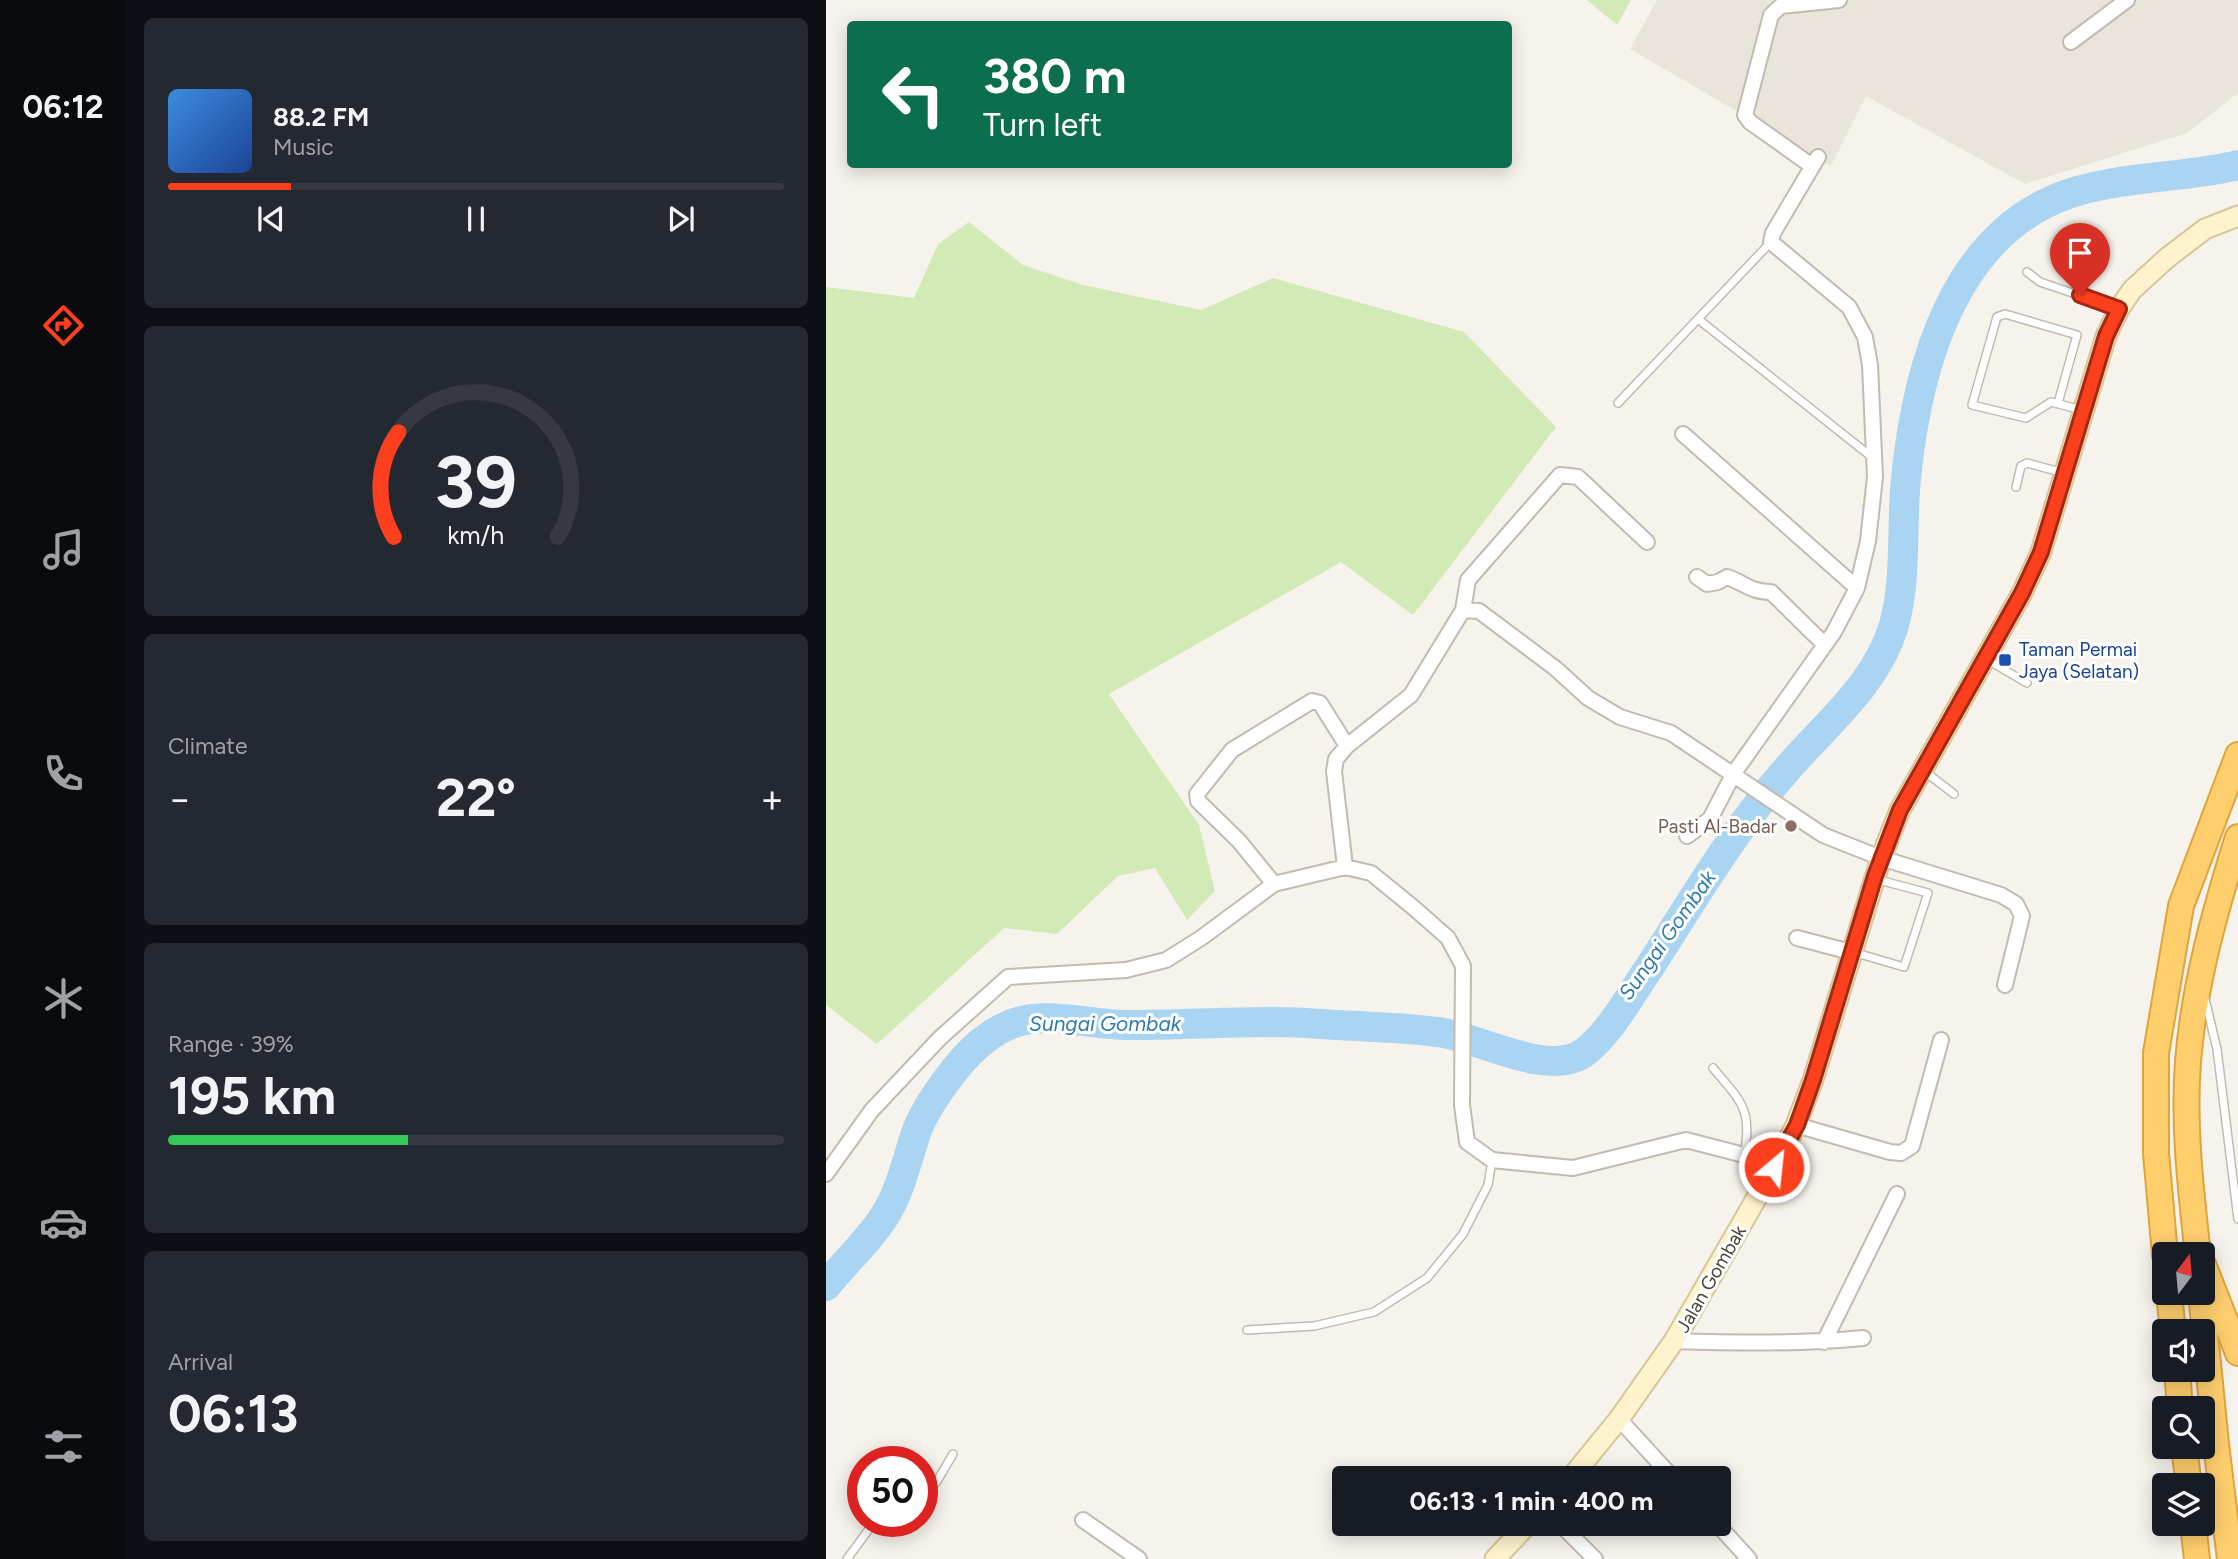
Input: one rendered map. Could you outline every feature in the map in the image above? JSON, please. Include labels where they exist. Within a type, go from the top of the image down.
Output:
[{"type":"highway","points":[[2164,1242],[2156,1153],[2156,1054],[2181,906],[2238,755]]},
{"type":"highway","points":[[2198,1242],[2188,1153],[2188,1063],[2200,975],[2212,918],[2238,837]]},
{"type":"highway","points":[[2216,1298],[2238,1353]]},
{"type":"highway","points":[[2202,1306],[2230,1559]]},
{"type":"highway","points":[[2195,1536],[2197,1559]]},
{"type":"main road","name":"Jalan Gombak","points":[[1581,1466],[1619,1419],[1674,1341],[1797,1125],[1854,952],[1881,858],[1900,810],[2022,593],[2041,552],[2106,336],[2119,309],[2133,290],[2167,258],[2205,229],[2238,216]]},
{"type":"main road","points":[[1495,1559],[1517,1536]]},
{"type":"street","points":[[1688,836],[1710,819],[1734,773],[1834,632],[1857,588],[1868,541],[1875,477],[1870,365],[1865,337],[1849,307],[1771,242],[1773,233],[1815,161],[1750,122],[1745,115],[1771,15],[1781,6],[1839,0]]},
{"type":"street","points":[[2071,42],[2127,0]]},
{"type":"street","points":[[1683,434],[1857,588]]},
{"type":"street","points":[[1345,867],[1334,771],[1336,759],[1411,695],[1463,610],[1468,580],[1560,475],[1578,477],[1647,542]]},
{"type":"street","points":[[1697,577],[1707,584],[1727,577],[1736,580],[1745,588],[1771,593],[1824,643]]},
{"type":"street","points":[[1463,610],[1479,611],[1555,668],[1588,698],[1620,717],[1671,733],[1823,835],[1881,858],[2001,895],[2016,904],[2022,916],[2005,985]]},
{"type":"street","points":[[1274,884],[1238,841],[1198,801],[1196,794],[1232,750],[1312,701],[1320,703],[1348,746]]},
{"type":"street","points":[[828,1166],[872,1110],[940,1038],[1009,977],[1126,970],[1166,960],[1201,938],[1274,884],[1345,867],[1371,873],[1448,938],[1462,966],[1462,1105],[1467,1142],[1492,1160],[1573,1168],[1686,1140],[1744,1155],[1774,1167]]},
{"type":"street","points":[[1797,939],[1854,952]]},
{"type":"street","points":[[1797,1125],[1901,1153],[1912,1146],[1941,1040]]},
{"type":"street","points":[[1824,1342],[1897,1194]]},
{"type":"street","points":[[1674,1341],[1824,1342],[1863,1338]]},
{"type":"street","points":[[1619,1419],[1662,1466]]},
{"type":"street","points":[[1083,1520],[1139,1559]]},
{"type":"street","points":[[1572,1536],[1595,1559]]},
{"type":"street","points":[[1728,1536],[1746,1557]]},
{"type":"lane","points":[[1618,403],[1771,242]]},
{"type":"lane","points":[[2027,272],[2040,282],[2119,309]]},
{"type":"lane","points":[[2058,403],[2077,335],[2005,314],[1997,317],[1972,405],[2026,418],[2051,402],[2085,410]]},
{"type":"lane","points":[[1698,319],[1874,459]]},
{"type":"lane","points":[[2016,486],[2021,466],[2027,463],[2065,473]]},
{"type":"lane","points":[[1986,658],[2026,683]]},
{"type":"lane","points":[[1923,770],[1954,794]]},
{"type":"lane","points":[[1879,880],[1928,893],[1904,967],[1854,952],[1879,880]]},
{"type":"lane","points":[[2200,975],[2217,1049],[2238,1219]]},
{"type":"lane","points":[[1713,1068],[1745,1110],[1749,1131],[1744,1155]]},
{"type":"lane","points":[[1247,1330],[1314,1326],[1374,1312],[1427,1278],[1463,1234],[1488,1185],[1492,1160]]},
{"type":"lane","points":[[938,1480],[953,1454]]},
{"type":"lane","points":[[2191,1559],[2193,1536]]},
{"type":"lane","points":[[847,1559],[863,1537]]},
{"type":"shaded area","points":[[1657,0],[2238,0],[2238,93],[2187,133],[2025,184],[1866,96],[1831,166],[1630,49]]},
{"type":"green space","points":[[1587,0],[1631,0],[1617,25]]},
{"type":"green space","points":[[969,222],[1023,265],[1083,285],[1201,310],[1273,278],[1464,332],[1556,427],[1413,615],[1341,562],[1109,694],[1199,825],[1215,891],[1187,920],[1155,868],[1118,876],[1057,934],[1004,928],[877,1044],[826,1005],[826,287],[914,298],[938,244]]},
{"type":"waterway","name":"Sungai Gombak","points":[[826,1286],[866,1241],[887,1212],[900,1184],[916,1133],[927,1109],[945,1083],[984,1040],[1016,1022],[1047,1018],[1127,1025],[1306,1023],[1444,1033],[1516,1055],[1554,1061],[1571,1059],[1585,1052],[1620,1013],[1750,815],[1768,791],[1863,685],[1886,646],[1894,625],[1901,589],[1906,478],[1920,393],[1932,350],[1948,309],[1970,271],[1997,239],[2030,212],[2071,193],[2112,183],[2238,165]]},
{"type":"place","name":"Taman Permai Jaya (Selatan)","points":[[2005,660]]},
{"type":"place","name":"Pasti Al-Badar","points":[[1791,826]]},
{"type":"route","points":[[1774,1167],[1797,1125],[1813,1080],[1875,876],[1900,810],[2022,593],[2041,552],[2106,336],[2119,309],[2080,295]]}]
